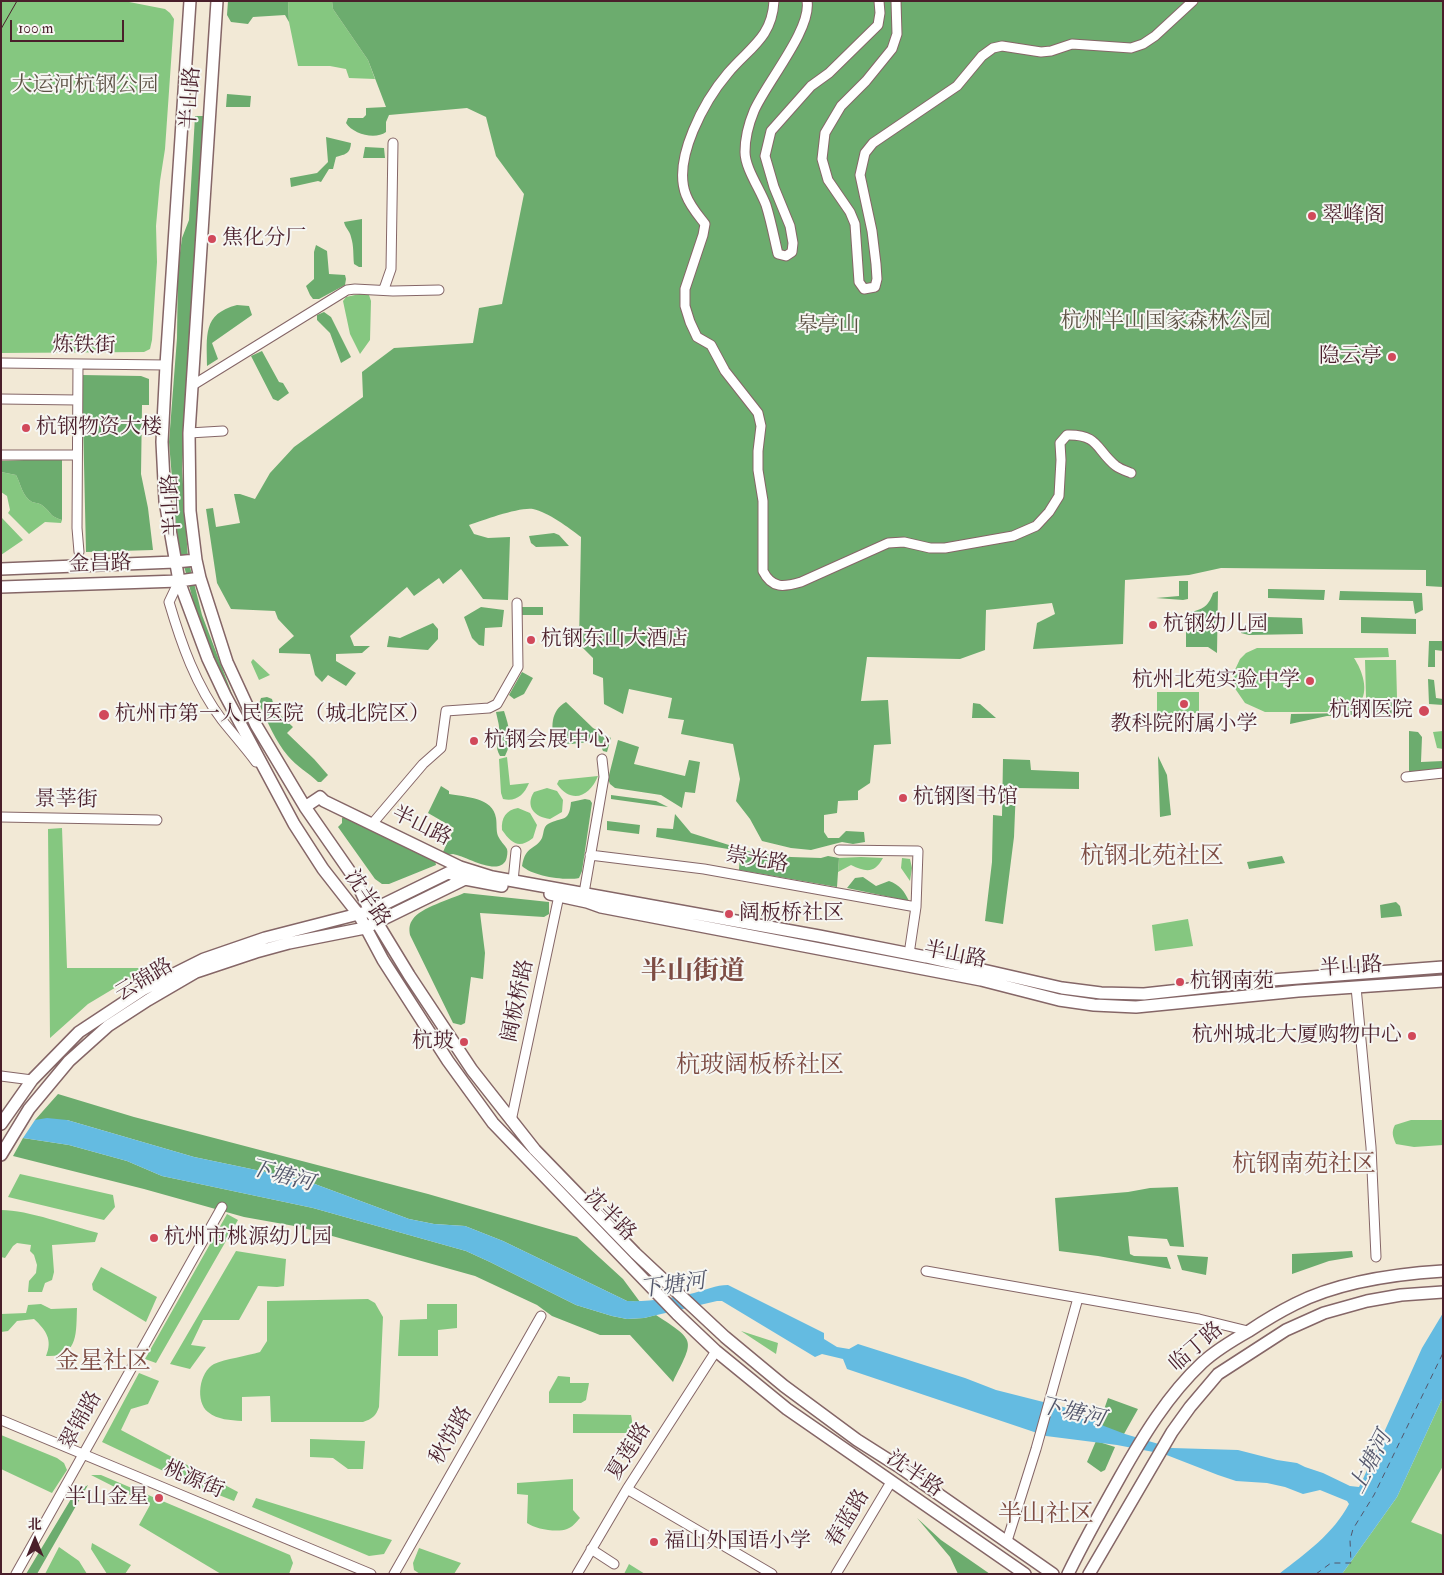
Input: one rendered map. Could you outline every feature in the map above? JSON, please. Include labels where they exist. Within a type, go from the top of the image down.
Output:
[{"type":"main road","name":"半山路","points":[[190,1],[166,365],[163,452],[165,501],[179,580],[208,660],[273,785]]},
{"type":"main road","name":"半山路","points":[[217,1],[189,433],[190,511],[200,578],[227,662],[256,725],[305,807],[320,797],[324,801],[464,872],[560,892],[584,892],[665,909],[909,954],[1062,988],[1101,994],[1144,994],[1272,980],[1443,967]]},
{"type":"main road","name":"金昌路","points":[[1,569],[196,560]]},
{"type":"main road","name":"金昌路","points":[[1,587],[200,578]]},
{"type":"main road","name":"沈半路","points":[[273,785],[294,824],[323,869],[365,913],[378,923],[409,975],[472,1070],[511,1122],[535,1150],[634,1253],[739,1350],[820,1413],[1053,1574]]},
{"type":"main road","name":"沈半路","points":[[305,807],[355,879],[365,913],[365,928],[383,960],[448,1061],[493,1123],[677,1314],[716,1351],[787,1409],[1025,1574]]},
{"type":"main road","name":"半山路","points":[[365,913],[449,872],[464,872],[560,892],[610,909],[981,980],[1059,1000],[1094,1005],[1136,1007],[1443,981]]},
{"type":"main road","points":[[365,928],[378,923],[464,872]]},
{"type":"main road","name":"云锦路","points":[[1,1124],[32,1080],[79,1032],[144,988],[204,959],[265,938],[365,913]]},
{"type":"main road","name":"云锦路","points":[[1,1155],[29,1109],[69,1061],[108,1026],[148,1000],[196,972],[256,952],[289,943],[365,928]]},
{"type":"main road","name":"临丁路","points":[[1068,1574],[1090,1529],[1146,1433],[1175,1393],[1203,1362],[1231,1341],[1297,1303],[1331,1290],[1368,1280],[1418,1272],[1443,1271]]},
{"type":"main road","name":"临丁路","points":[[1089,1574],[1172,1432],[1218,1374],[1286,1330],[1324,1313],[1367,1301],[1401,1295],[1443,1292]]},
{"type":"street","points":[[774,1],[768,30],[728,73],[702,114],[687,148],[683,168],[686,195],[705,224],[685,290],[685,306],[697,337],[711,345],[725,371],[758,413],[761,426],[758,470],[763,501],[763,571],[768,580],[777,585],[788,586],[801,582],[888,543],[904,542],[930,548],[945,548],[1014,536],[1036,526],[1049,512],[1059,496],[1060,443],[1066,436],[1079,435],[1091,440],[1100,447],[1117,467],[1131,473]]},
{"type":"street","points":[[807,1],[807,16],[796,39],[754,110],[749,125],[745,154],[765,203],[778,254],[786,256],[792,252],[793,235],[770,178],[765,156],[771,131],[811,86],[829,72],[878,25],[879,1]]},
{"type":"street","points":[[896,1],[898,34],[892,49],[866,81],[841,106],[825,133],[822,159],[828,180],[850,212],[855,224],[859,282],[864,289],[875,287],[877,279],[872,231],[860,175],[865,153],[873,143],[957,86],[982,56],[993,48],[1002,46],[1041,52],[1051,51],[1072,44],[1131,48],[1143,44],[1155,36],[1193,1]]},
{"type":"street","points":[[384,289],[391,269],[393,143]]},
{"type":"street","points":[[193,385],[347,290],[439,290]]},
{"type":"street","name":"炼铁街","points":[[1,363],[166,365]]},
{"type":"street","points":[[78,364],[77,528],[79,552]]},
{"type":"street","points":[[1,399],[77,400]]},
{"type":"street","points":[[189,433],[223,431]]},
{"type":"street","points":[[1,455],[77,455]]},
{"type":"street","points":[[179,580],[170,602],[177,629],[194,670],[206,695],[222,720],[273,785]]},
{"type":"street","points":[[372,824],[423,764],[440,748],[446,711],[489,708],[498,704],[518,667],[517,603]]},
{"type":"street","points":[[584,892],[604,777],[602,759]]},
{"type":"street","points":[[1406,777],[1443,773]]},
{"type":"street","name":"景莘街","points":[[1,817],[157,820]]},
{"type":"street","points":[[839,850],[918,851],[916,906],[909,954]]},
{"type":"street","points":[[513,881],[516,851]]},
{"type":"street","name":"崇光路","points":[[590,855],[704,869],[916,906]]},
{"type":"street","name":"阔板桥路","points":[[511,1122],[560,892]]},
{"type":"street","points":[[1356,987],[1370,1139],[1376,1257]]},
{"type":"street","points":[[1,1076],[32,1080]]},
{"type":"street","name":"翠锦路","points":[[16,1574],[222,1207]]},
{"type":"street","points":[[926,1271],[1199,1319],[1248,1332]]},
{"type":"street","points":[[1007,1541],[1036,1449],[1078,1298]]},
{"type":"street","name":"秋悦路","points":[[394,1574],[541,1316]]},
{"type":"street","name":"夏莲路","points":[[577,1574],[627,1489],[716,1351]]},
{"type":"street","name":"桃源街","points":[[1,1420],[371,1574]]},
{"type":"street","name":"春蓝路","points":[[836,1574],[892,1482]]},
{"type":"street","points":[[627,1489],[772,1574]]},
{"type":"street","points":[[591,1549],[614,1564]]},
{"type":"green space","name":"大运河杭钢公园","points":[[1,1],[124,1],[165,9],[174,19],[165,149],[156,226],[157,262],[152,340],[150,349],[144,352],[1,353]]},
{"type":"green space","points":[[228,1],[288,1],[289,22],[285,15],[253,17],[248,24],[231,22],[227,15]]},
{"type":"green space","points":[[288,1],[332,1],[333,9],[368,60],[375,79],[349,78],[346,69],[330,66],[298,66],[289,22]]},
{"type":"green space","name":"皋亭山","points":[[332,1],[1443,1],[1443,587],[1426,586],[1426,570],[1221,568],[1189,575],[1125,580],[1123,644],[1033,649],[1037,623],[1055,614],[1052,603],[986,610],[985,650],[960,659],[867,657],[861,701],[888,700],[891,744],[874,745],[870,783],[858,791],[858,800],[838,801],[837,813],[824,815],[824,832],[828,838],[839,838],[846,831],[864,832],[865,842],[853,844],[842,842],[811,850],[791,848],[762,841],[750,819],[736,801],[740,779],[733,744],[681,734],[684,720],[668,718],[672,698],[629,689],[623,714],[604,704],[603,678],[593,674],[593,658],[579,644],[581,537],[545,513],[533,509],[519,510],[469,525],[474,534],[488,538],[510,537],[508,600],[483,599],[461,569],[443,584],[439,578],[414,596],[407,587],[350,636],[354,646],[370,646],[362,653],[336,654],[336,661],[356,673],[346,686],[328,675],[322,682],[315,675],[310,654],[279,653],[279,649],[294,636],[278,619],[275,611],[231,609],[217,583],[206,509],[213,508],[216,527],[240,523],[234,494],[255,499],[270,473],[294,447],[363,397],[362,372],[394,348],[473,343],[479,308],[502,304],[524,194],[496,156],[486,117],[467,108],[389,115],[386,122],[386,132],[376,136],[364,135],[349,127],[346,123],[348,118],[363,118],[366,115],[366,108],[386,107],[368,60],[333,9]]},
{"type":"green space","points":[[227,94],[251,96],[250,107],[226,107]]},
{"type":"green space","points":[[195,116],[204,116],[182,469],[188,559],[202,615],[232,694],[232,700],[202,635],[177,539],[169,442],[177,338],[178,267],[182,238],[189,220]]},
{"type":"green space","points":[[326,137],[351,143],[348,151],[336,157],[333,169],[329,169],[321,182],[291,187],[290,178],[317,173],[328,162]]},
{"type":"green space","points":[[365,147],[384,148],[385,158],[363,158]]},
{"type":"green space","points":[[362,219],[362,267],[359,267],[354,264],[352,240],[344,222]]},
{"type":"green space","points":[[316,245],[327,251],[329,274],[345,275],[346,279],[345,285],[319,299],[313,299],[306,286],[314,279],[314,252]]},
{"type":"green space","points":[[364,293],[369,295],[371,301],[370,340],[360,354],[350,334],[343,301],[346,297]]},
{"type":"green space","points":[[237,305],[249,306],[252,315],[212,343],[218,359],[207,366],[207,336],[212,320],[226,309]]},
{"type":"green space","points":[[324,312],[331,317],[351,357],[341,363],[330,333],[317,320],[317,315]]},
{"type":"green space","points":[[262,351],[279,382],[283,383],[289,393],[278,401],[273,399],[251,356]]},
{"type":"green space","points":[[82,375],[141,376],[149,379],[149,405],[142,405],[141,474],[148,508],[153,550],[86,552]]},
{"type":"green space","points":[[62,460],[62,520],[53,516],[42,505],[32,502],[24,493],[16,475],[1,472],[1,461]]},
{"type":"green space","points":[[1,472],[16,475],[24,493],[29,499],[42,505],[53,516],[62,520],[61,523],[45,522],[29,534],[8,513],[10,510],[7,496],[1,492]]},
{"type":"green space","points":[[1,519],[23,540],[1,555]]},
{"type":"green space","points":[[554,533],[559,535],[569,546],[536,547],[531,543],[529,536]]},
{"type":"green space","points":[[1179,581],[1188,581],[1188,599],[1156,598],[1179,596]]},
{"type":"green space","points":[[1268,589],[1325,590],[1324,600],[1268,598]]},
{"type":"green space","points":[[1218,591],[1217,653],[1208,647],[1186,647],[1186,613],[1203,608],[1209,602],[1213,593]]},
{"type":"green space","points":[[1340,591],[1422,593],[1423,610],[1415,614],[1413,601],[1339,600]]},
{"type":"green space","points":[[481,607],[504,610],[502,627],[485,628],[484,646],[479,645],[472,638],[464,617]]},
{"type":"green space","points":[[521,607],[543,607],[543,615],[521,615]]},
{"type":"green space","points":[[1266,617],[1302,618],[1303,634],[1249,635],[1241,633],[1241,628],[1265,625]]},
{"type":"green space","points":[[1361,617],[1416,619],[1416,634],[1361,633]]},
{"type":"green space","points":[[433,623],[438,629],[438,639],[428,650],[387,647],[389,636],[400,638]]},
{"type":"green space","points":[[1429,641],[1443,641],[1443,651],[1435,650],[1435,667],[1428,667]]},
{"type":"green space","points":[[1257,648],[1388,648],[1389,657],[1354,658],[1360,668],[1364,681],[1364,693],[1357,706],[1352,709],[1344,712],[1265,712],[1245,703],[1234,687],[1233,674],[1240,659],[1246,653]]},
{"type":"green space","points":[[253,659],[270,675],[259,680],[251,662]]},
{"type":"green space","points":[[1365,660],[1396,660],[1397,698],[1366,698]]},
{"type":"green space","points":[[522,672],[533,678],[524,694],[514,699],[509,695]]},
{"type":"green space","points":[[1428,679],[1434,680],[1436,698],[1443,699],[1443,705],[1429,704]]},
{"type":"green space","points":[[1157,692],[1199,692],[1199,713],[1157,713]]},
{"type":"green space","points":[[267,697],[272,699],[275,710],[293,727],[287,733],[328,775],[321,782],[318,782],[295,763],[279,744],[259,704],[261,698]]},
{"type":"green space","points":[[1406,700],[1406,713],[1327,716],[1290,724],[1291,714],[1347,713],[1361,706],[1366,701]]},
{"type":"green space","points":[[566,702],[593,728],[611,738],[607,752],[603,751],[599,741],[571,744],[555,743],[553,732],[554,715]]},
{"type":"green space","points":[[973,703],[980,704],[996,718],[972,718]]},
{"type":"green space","points":[[504,711],[510,739],[505,756],[500,756],[497,747],[499,725],[496,712]]},
{"type":"green space","points":[[1409,731],[1418,732],[1422,737],[1421,762],[1443,761],[1443,769],[1409,773]]},
{"type":"green space","points":[[1443,731],[1443,749],[1437,748],[1433,732]]},
{"type":"green space","points":[[618,740],[639,747],[634,764],[685,776],[689,760],[700,762],[695,793],[685,792],[682,808],[661,795],[615,788],[608,779]]},
{"type":"green space","points":[[1158,756],[1167,775],[1171,815],[1160,817]]},
{"type":"green space","points":[[507,757],[510,785],[529,783],[519,797],[508,800],[503,799],[501,793],[499,759]]},
{"type":"green space","points":[[1003,759],[1030,760],[1031,770],[1079,772],[1079,789],[1016,788],[1014,837],[1003,924],[985,921],[992,862],[993,815],[1002,816]]},
{"type":"green space","points":[[598,776],[590,789],[580,795],[574,796],[569,794],[563,791],[557,784],[559,780]]},
{"type":"green space","points":[[441,786],[449,791],[449,794],[470,797],[484,802],[494,811],[498,836],[507,850],[506,860],[502,865],[496,867],[489,866],[453,854],[442,854],[454,828],[428,813]]},
{"type":"green space","points":[[547,788],[557,791],[563,800],[562,812],[550,819],[539,816],[533,810],[530,802],[534,792]]},
{"type":"green space","points":[[611,795],[656,801],[668,807],[611,799]]},
{"type":"green space","points":[[585,799],[590,800],[592,803],[582,871],[579,878],[549,877],[533,873],[522,866],[528,851],[542,838],[546,825],[567,817],[571,802]]},
{"type":"green space","points":[[518,808],[530,813],[537,825],[533,838],[520,844],[509,839],[502,830],[502,822],[505,815]]},
{"type":"green space","points":[[675,814],[691,833],[751,852],[791,857],[821,858],[828,856],[839,858],[837,887],[739,870],[740,851],[656,837],[657,828],[673,829]]},
{"type":"green space","points":[[347,816],[435,860],[436,865],[389,884],[382,884],[375,879],[338,827],[342,823],[342,818]]},
{"type":"green space","points":[[607,821],[640,825],[639,834],[607,830]]},
{"type":"green space","points":[[62,828],[67,968],[148,968],[88,1004],[50,1038],[48,829]]},
{"type":"green space","points":[[1282,856],[1285,863],[1249,869],[1247,862]]},
{"type":"green space","points":[[839,858],[883,858],[873,869],[865,870],[851,865],[838,872]]},
{"type":"green space","points":[[902,858],[910,859],[912,868],[910,881],[901,868]]},
{"type":"green space","points":[[863,877],[876,886],[889,881],[896,884],[909,901],[847,888],[855,878]]},
{"type":"green space","points":[[464,893],[549,902],[549,914],[544,917],[480,913],[485,953],[483,979],[471,977],[465,1023],[461,1025],[453,1023],[410,935],[409,929],[413,919],[422,911]]},
{"type":"green space","points":[[1396,902],[1400,906],[1402,916],[1381,918],[1380,905]]},
{"type":"green space","points":[[1188,919],[1193,946],[1155,951],[1152,925]]},
{"type":"green space","points":[[58,1094],[134,1117],[428,1194],[577,1237],[623,1279],[640,1302],[627,1301],[503,1241],[465,1226],[434,1224],[409,1219],[304,1180],[194,1157],[67,1120],[35,1120]]},
{"type":"green space","points":[[1411,1120],[1443,1120],[1443,1145],[1414,1147],[1396,1144],[1393,1134],[1395,1125]]},
{"type":"green space","points":[[23,1138],[69,1145],[127,1161],[162,1176],[313,1208],[466,1251],[576,1305],[627,1319],[656,1315],[685,1337],[688,1342],[688,1349],[673,1382],[630,1335],[600,1335],[552,1316],[537,1305],[475,1276],[300,1227],[244,1217],[144,1189],[13,1156]]},
{"type":"green space","points":[[20,1174],[113,1195],[115,1207],[104,1220],[8,1197]]},
{"type":"green space","points":[[1178,1187],[1184,1247],[1170,1246],[1167,1239],[1128,1236],[1130,1254],[1134,1256],[1167,1257],[1171,1269],[1059,1251],[1055,1198]]},
{"type":"green space","points":[[1,1210],[36,1215],[98,1233],[95,1242],[52,1245],[54,1272],[52,1280],[45,1283],[42,1292],[28,1292],[29,1281],[36,1273],[37,1265],[34,1255],[30,1251],[31,1245],[17,1243],[5,1258],[1,1257]]},
{"type":"green space","points":[[227,1214],[238,1220],[156,1363],[145,1359]]},
{"type":"green space","points":[[236,1251],[286,1259],[284,1286],[258,1286],[239,1320],[203,1320],[191,1345],[206,1347],[190,1369],[170,1364]]},
{"type":"green space","points":[[1352,1251],[1353,1257],[1329,1261],[1292,1274],[1292,1254]]},
{"type":"green space","points":[[1177,1255],[1208,1257],[1206,1275],[1182,1270]]},
{"type":"green space","points":[[101,1267],[157,1297],[146,1322],[93,1290],[92,1284]]},
{"type":"green space","points":[[368,1299],[375,1303],[383,1317],[379,1407],[377,1413],[371,1418],[363,1422],[271,1422],[270,1396],[242,1397],[242,1421],[216,1417],[204,1407],[201,1401],[200,1387],[209,1368],[219,1362],[260,1352],[267,1341],[267,1301]]},
{"type":"green space","points":[[41,1304],[51,1309],[77,1308],[74,1342],[65,1353],[46,1356],[49,1345],[47,1336],[34,1319],[17,1321],[8,1331],[1,1332],[1,1314],[26,1313],[28,1305]]},
{"type":"green space","points":[[427,1304],[457,1304],[457,1328],[438,1330],[438,1356],[398,1356],[400,1320],[427,1319]]},
{"type":"green space","points":[[741,1331],[778,1343],[776,1354]]},
{"type":"green space","points":[[139,1373],[159,1381],[148,1404],[131,1409],[121,1430],[238,1492],[234,1501],[191,1484],[102,1442]]},
{"type":"green space","points":[[558,1376],[570,1377],[570,1383],[589,1383],[586,1400],[581,1403],[549,1403],[549,1392]]},
{"type":"green space","points":[[1443,1397],[1443,1466],[1411,1522],[1443,1535],[1443,1574],[1342,1574],[1397,1497]]},
{"type":"green space","points":[[1108,1398],[1138,1409],[1124,1434],[1098,1427]]},
{"type":"green space","points":[[573,1414],[631,1415],[632,1424],[628,1433],[573,1433]]},
{"type":"green space","points":[[1,1435],[57,1458],[64,1463],[67,1470],[52,1493],[1,1469]]},
{"type":"green space","points":[[310,1439],[365,1441],[363,1469],[348,1469],[333,1458],[310,1457]]},
{"type":"green space","points":[[1096,1441],[1115,1447],[1105,1470],[1101,1472],[1087,1462]]},
{"type":"green space","points":[[91,1475],[101,1475],[290,1555],[293,1563],[289,1574],[221,1574],[139,1525],[150,1505]]},
{"type":"green space","points":[[573,1479],[573,1510],[580,1518],[571,1527],[558,1531],[541,1529],[527,1523],[528,1495],[517,1494],[517,1483]]},
{"type":"green space","points":[[88,1485],[37,1574],[26,1574],[74,1494]]},
{"type":"green space","points":[[256,1498],[392,1540],[384,1554],[369,1556],[252,1507]]},
{"type":"green space","points":[[917,1518],[941,1540],[990,1574],[958,1574],[950,1557]]},
{"type":"green space","points":[[92,1543],[131,1565],[125,1574],[107,1574],[91,1549]]},
{"type":"green space","points":[[59,1547],[79,1561],[87,1574],[45,1574]]},
{"type":"green space","points":[[419,1548],[461,1563],[454,1574],[420,1574],[414,1570],[413,1563]]},
{"type":"green space","points":[[629,1564],[645,1574],[624,1574]]},
{"type":"water","points":[[47,1118],[67,1120],[194,1157],[304,1180],[409,1219],[434,1224],[465,1226],[503,1241],[627,1301],[669,1298],[728,1285],[824,1333],[824,1339],[837,1347],[849,1349],[858,1344],[965,1378],[996,1390],[1075,1410],[1104,1426],[1172,1448],[1238,1450],[1297,1463],[1350,1486],[1359,1487],[1422,1348],[1443,1313],[1443,1397],[1397,1497],[1342,1574],[1279,1574],[1309,1551],[1327,1534],[1343,1515],[1349,1504],[1347,1501],[1320,1490],[1303,1494],[1267,1483],[1236,1481],[1164,1454],[1117,1445],[1046,1436],[847,1369],[843,1359],[822,1354],[815,1357],[722,1301],[644,1318],[627,1319],[612,1316],[576,1305],[466,1251],[313,1208],[162,1176],[127,1161],[69,1145],[23,1138],[35,1120]]},
{"type":"ferry route","points":[[1316,1574],[1331,1563],[1351,1563],[1350,1540],[1353,1529],[1374,1495],[1443,1353]]},
{"type":"tram line","points":[[1,29],[17,1]]},
{"type":"place","name":"翠峰阁","points":[[1312,216]]},
{"type":"place","name":"焦化分厂","points":[[212,239]]},
{"type":"place","name":"隐云亭","points":[[1392,357]]},
{"type":"place","name":"杭钢物资大楼","points":[[26,428]]},
{"type":"place","name":"杭钢幼儿园","points":[[1153,625]]},
{"type":"place","name":"杭钢东山大酒店","points":[[531,640]]},
{"type":"place","name":"杭州北苑实验中学","points":[[1310,681]]},
{"type":"place","name":"教科院附属小学","points":[[1184,704]]},
{"type":"place","name":"杭钢医院","points":[[1424,711]]},
{"type":"place","name":"杭州市第一人民医院（城北院区）","points":[[104,715]]},
{"type":"place","name":"杭钢会展中心","points":[[474,741]]},
{"type":"place","name":"杭钢图书馆","points":[[903,798]]},
{"type":"place","name":"阔板桥社区","points":[[729,914]]},
{"type":"place","name":"杭钢南苑","points":[[1180,982]]},
{"type":"place","name":"杭州城北大厦购物中心","points":[[1412,1036]]},
{"type":"place","name":"杭玻","points":[[464,1042]]},
{"type":"place","name":"杭州市桃源幼儿园","points":[[154,1238]]},
{"type":"place","name":"半山金星","points":[[159,1498]]},
{"type":"place","name":"福山外国语小学","points":[[654,1542]]},
{"type":"district","name":"杭钢北苑社区","points":[[1152,858]]},
{"type":"district","name":"半山街道","points":[[693,973]]},
{"type":"district","name":"杭玻阔板桥社区","points":[[760,1067]]},
{"type":"district","name":"杭钢南苑社区","points":[[1304,1166]]},
{"type":"district","name":"金星社区","points":[[103,1363]]},
{"type":"district","name":"半山社区","points":[[1046,1516]]},
{"type":"park label","name":"杭州半山国家森林公园","points":[[1166,322]]},
{"type":"water label","name":"下塘河","points":[[281,1177]]},
{"type":"water label","name":"下塘河","points":[[673,1287]]},
{"type":"water label","name":"下塘河","points":[[1072,1414]]},
{"type":"water label","name":"上塘河","points":[[1372,1463]]}]
